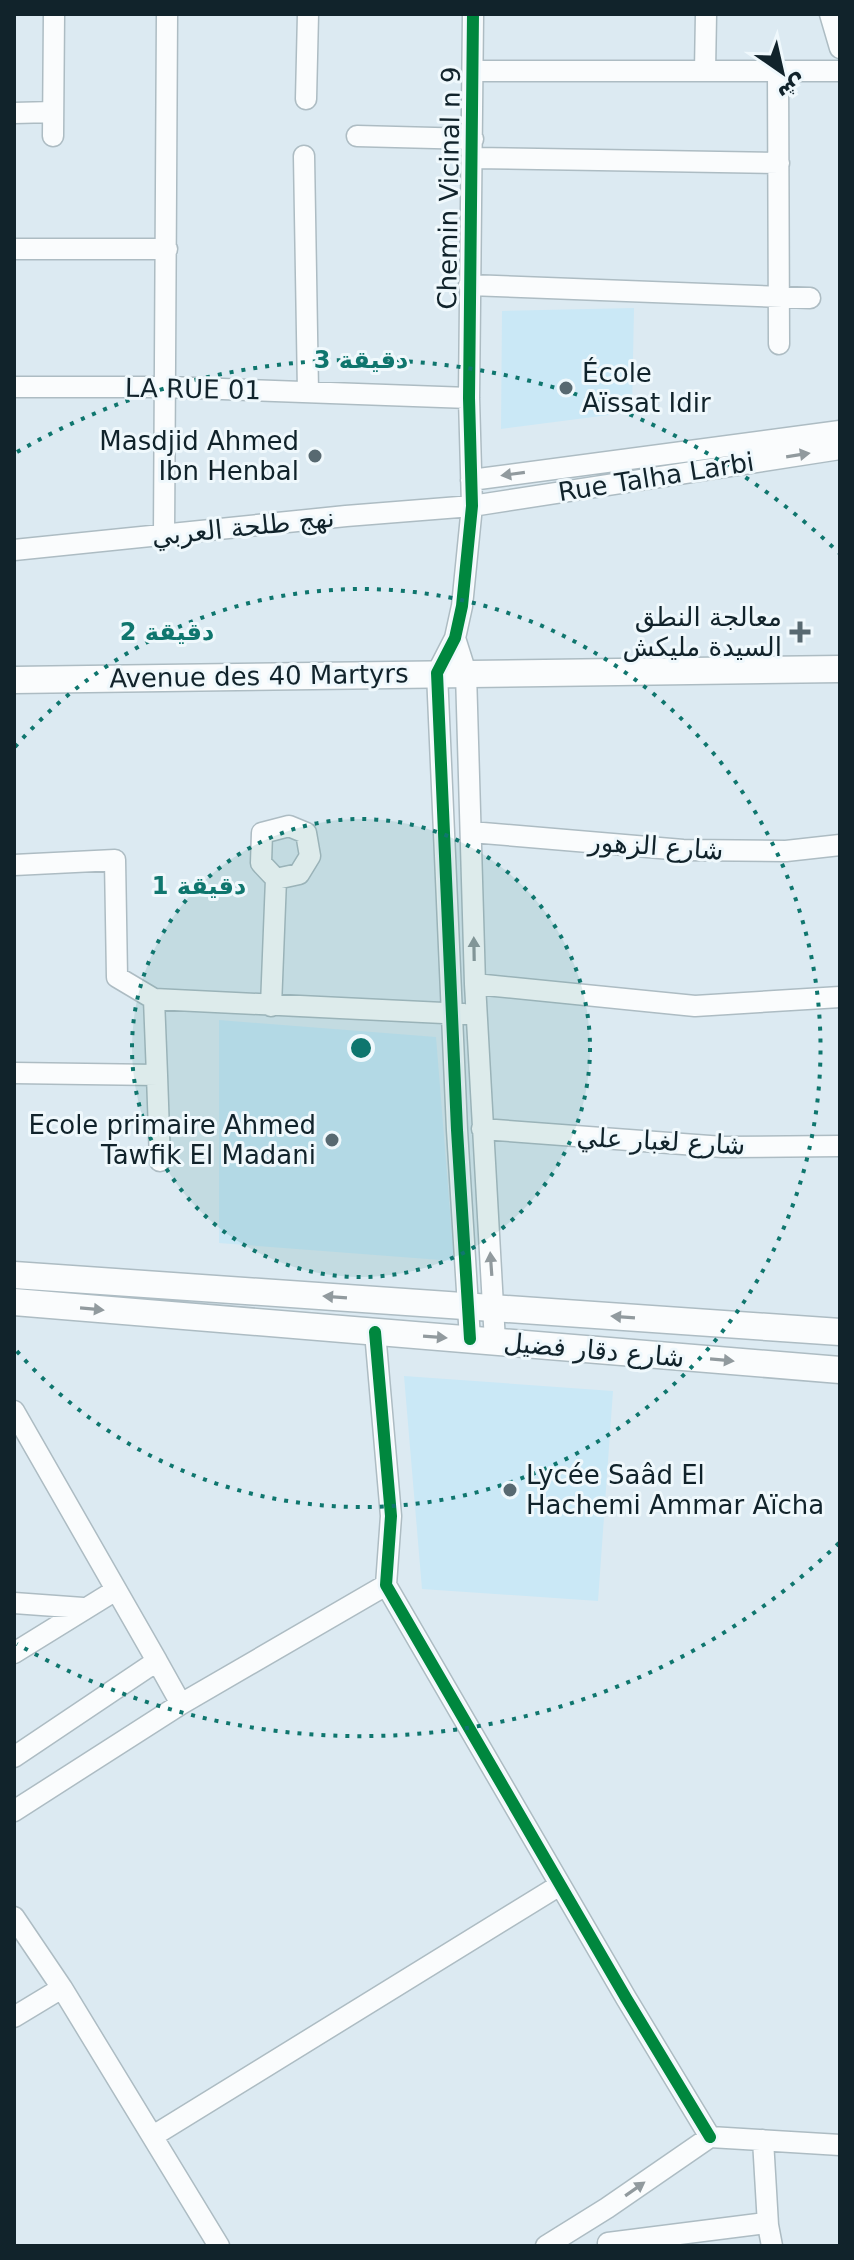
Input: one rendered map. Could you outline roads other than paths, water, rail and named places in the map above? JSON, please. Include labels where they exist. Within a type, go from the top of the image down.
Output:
[{"type":"main road","name":"Avenue des 40 Martyrs","points":[[14,680],[840,669]]},
{"type":"main road","name":"شارع دقار فضيل","points":[[14,1275],[840,1332]]},
{"type":"main road","name":"شارع دقار فضيل","points":[[14,1302],[840,1370]]},
{"type":"street","points":[[53,136],[54,14]]},
{"type":"street","points":[[164,536],[167,14]]},
{"type":"street","points":[[306,99],[308,14]]},
{"type":"street","name":"Chemin Vicinal n 9","points":[[455,638],[462,606],[472,506],[469,285],[473,14]]},
{"type":"street","points":[[705,71],[706,14]]},
{"type":"street","points":[[830,14],[840,48]]},
{"type":"street","points":[[778,70],[779,344]]},
{"type":"street","points":[[474,71],[840,71]]},
{"type":"street","points":[[14,113],[53,112]]},
{"type":"street","points":[[357,136],[473,148],[779,163]]},
{"type":"street","points":[[304,156],[308,392]]},
{"type":"street","points":[[14,249],[167,249]]},
{"type":"street","points":[[469,285],[810,298]]},
{"type":"street","name":"LA RUE 01","points":[[14,387],[166,387],[469,398]]},
{"type":"street","points":[[471,480],[840,431]]},
{"type":"street","name":"Rue Talha Larbi","points":[[472,506],[840,449]]},
{"type":"street","name":"نهج طلحة العربي","points":[[14,550],[472,506]]},
{"type":"street","points":[[455,638],[466,673],[482,1129],[480,1306]]},
{"type":"street","points":[[455,638],[437,673],[452,1013],[482,1341]]},
{"type":"street","name":"شارع الزهور","points":[[471,832],[683,850],[786,851],[840,845]]},
{"type":"street","points":[[14,865],[115,860],[117,977],[154,999],[476,1014]]},
{"type":"street","points":[[271,1006],[276,879]]},
{"type":"street","points":[[475,984],[695,1006],[840,997]]},
{"type":"street","points":[[154,999],[160,1161]]},
{"type":"street","points":[[14,1073],[157,1075]]},
{"type":"street","name":"شارع لغبار علي","points":[[482,1129],[723,1147],[840,1146]]},
{"type":"street","points":[[375,1332],[391,1516],[386,1585],[710,2137]]},
{"type":"street","points":[[14,1411],[181,1704]]},
{"type":"street","points":[[14,1811],[181,1704],[386,1585]]},
{"type":"street","points":[[14,1653],[116,1590]]},
{"type":"street","points":[[14,1603],[83,1608]]},
{"type":"street","points":[[14,1757],[157,1661]]},
{"type":"street","points":[[153,2136],[560,1885]]},
{"type":"street","points":[[14,1917],[62,1988],[219,2246]]},
{"type":"street","points":[[14,2017],[62,1988]]},
{"type":"street","points":[[546,2246],[710,2137],[840,2145]]},
{"type":"street","points":[[763,2140],[772,2246]]},
{"type":"street","points":[[607,2208],[608,2244],[758,2224]]},
{"type":"place","name":"École Aïssat Idir","points":[[566,388]]},
{"type":"place","name":"Masdjid Ahmed Ibn Henbal","points":[[315,456]]},
{"type":"place","name":"معالجة النطق السيدة مليكش","points":[[800,632]]},
{"type":"place","name":"Ecole primaire Ahmed Tawfik El Madani","points":[[332,1140]]},
{"type":"place","name":"Lycée Saâd El Hachemi Ammar Aïcha","points":[[510,1490]]}]
